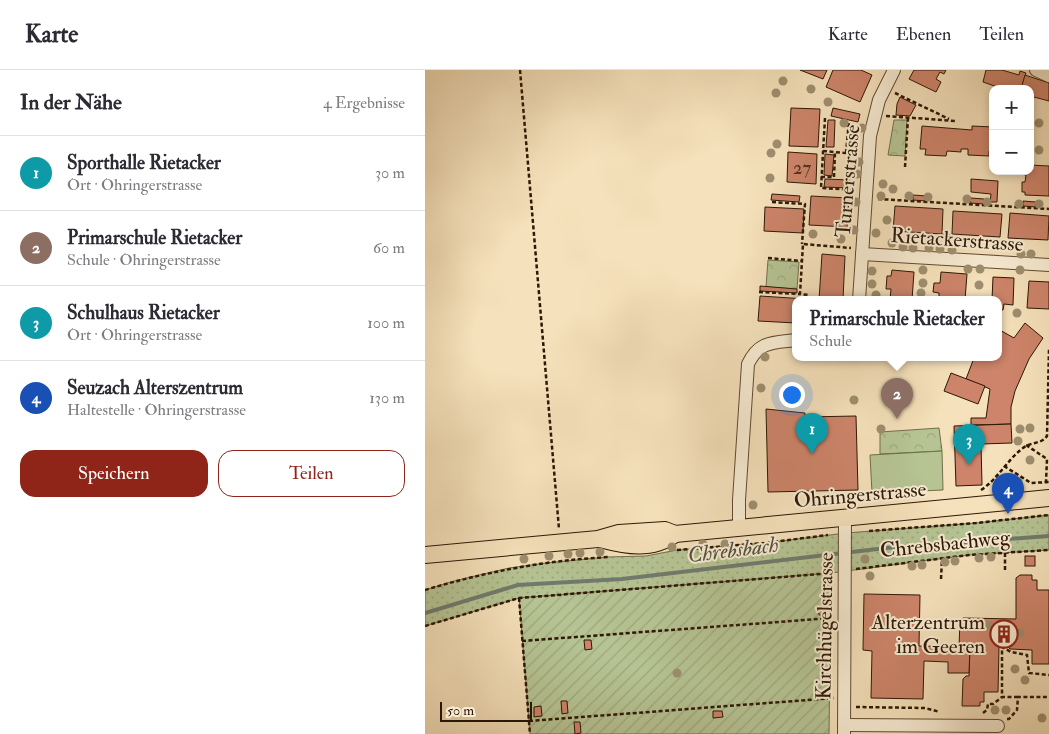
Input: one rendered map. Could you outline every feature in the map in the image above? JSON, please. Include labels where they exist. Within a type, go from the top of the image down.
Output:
[{"type":"main road","name":"Ohringerstrasse","points":[[425,554],[598,539],[619,533],[665,530],[675,534],[739,528],[846,529],[1048,488]]},
{"type":"street","name":"Turnerstrasse","points":[[859,296],[870,136],[879,100],[893,70]]},
{"type":"street","points":[[1036,70],[1049,76]]},
{"type":"street","name":"Rietackerstrasse","points":[[862,251],[1049,265]]},
{"type":"street","points":[[739,528],[739,500],[748,364],[753,354],[766,344],[792,341]]},
{"type":"street","name":"Kirchhügelstrasse","points":[[844,730],[846,529]]},
{"type":"street","points":[[844,730],[998,726]]},
{"type":"path","points":[[520,70],[560,542]]},
{"type":"path","points":[[875,115],[954,121],[885,88]]},
{"type":"path","points":[[825,118],[821,188],[866,194],[1049,209]]},
{"type":"path","points":[[905,167],[908,118]]},
{"type":"path","points":[[846,153],[849,121]]},
{"type":"path","points":[[819,127],[824,127]]},
{"type":"path","points":[[823,151],[869,155]]},
{"type":"path","points":[[821,176],[834,177],[835,152]]},
{"type":"path","points":[[772,202],[805,204],[800,294]]},
{"type":"path","points":[[785,203],[785,208]]},
{"type":"path","points":[[803,244],[862,251]]},
{"type":"path","points":[[768,258],[802,261]]},
{"type":"path","points":[[759,292],[809,296]]},
{"type":"path","points":[[981,490],[989,485],[1012,456],[1027,445],[1041,441],[1047,436],[1049,349]]},
{"type":"path","points":[[1004,466],[1031,483],[1048,488],[1047,459],[1027,445]]},
{"type":"path","points":[[669,552],[765,543],[846,529],[976,523],[1049,515]]},
{"type":"path","name":"Chrebsbachweg","points":[[425,626],[519,598],[831,573],[845,567],[1005,552],[1049,550]]},
{"type":"path","points":[[1005,552],[1005,572]]},
{"type":"path","points":[[425,590],[509,568],[617,557]]},
{"type":"path","points":[[941,579],[942,559]]},
{"type":"path","points":[[519,598],[530,734]]},
{"type":"path","points":[[522,640],[845,618]]},
{"type":"path","points":[[1002,697],[1002,647],[1011,652],[1027,655],[1029,673],[1049,675]]},
{"type":"path","points":[[976,713],[986,712],[987,704],[993,704],[1002,697],[1049,697]]},
{"type":"path","points":[[1009,719],[1017,710],[1017,697]]},
{"type":"path","points":[[529,720],[829,699],[925,708],[946,712]]},
{"type":"green space","points":[[894,120],[907,120],[905,156],[888,155]]},
{"type":"green space","points":[[768,260],[799,262],[797,289],[766,287]]},
{"type":"green space","points":[[939,428],[942,451],[880,454],[880,432]]},
{"type":"green space","points":[[942,451],[943,490],[872,493],[870,455]]},
{"type":"green space","points":[[1049,515],[1049,550],[969,555],[831,573],[519,598],[425,626],[425,590],[509,568],[607,557],[646,556],[677,550],[765,543],[846,533],[976,523]]},
{"type":"green space","points":[[831,573],[829,734],[530,734],[519,598]]},
{"type":"building","points":[[800,70],[827,70],[823,79]]},
{"type":"building","points":[[833,70],[861,70],[872,75],[860,102],[826,87]]},
{"type":"building","points":[[914,70],[946,70],[944,74],[940,72],[936,79],[941,82],[936,92],[909,79]]},
{"type":"building","points":[[986,70],[1002,70],[1019,75],[1020,71],[1026,73],[1022,85],[992,85],[983,82]]},
{"type":"building","points":[[1025,75],[1049,83],[1049,101],[1034,97],[1034,85],[1022,85]]},
{"type":"building","points":[[900,97],[916,105],[910,116],[896,115]]},
{"type":"building","points":[[791,108],[820,109],[818,147],[789,146]]},
{"type":"building","points":[[833,108],[860,114],[858,122],[831,116]]},
{"type":"building","points":[[828,120],[835,120],[834,147],[826,147]]},
{"type":"building","points":[[922,126],[972,130],[972,126],[989,127],[989,156],[968,155],[968,149],[961,149],[961,152],[947,151],[946,156],[925,155],[926,149],[920,149]]},
{"type":"building","points":[[788,152],[817,154],[816,184],[787,182]]},
{"type":"building","points":[[825,154],[834,155],[832,176],[824,175]]},
{"type":"building","points":[[1034,165],[1049,166],[1049,196],[1025,195],[1025,192],[1022,192],[1022,182],[1025,182],[1026,175],[1034,175]]},
{"type":"building","points":[[825,179],[850,180],[850,188],[824,187]]},
{"type":"building","points":[[971,179],[998,181],[997,202],[990,202],[991,194],[971,192]]},
{"type":"building","points":[[772,194],[800,196],[799,202],[771,200]]},
{"type":"building","points":[[913,195],[927,196],[926,201],[913,200]]},
{"type":"building","points":[[811,196],[849,198],[847,227],[809,225]]},
{"type":"building","points":[[971,198],[984,199],[984,204],[970,203]]},
{"type":"building","points":[[1023,201],[1036,202],[1036,207],[1023,206]]},
{"type":"building","points":[[895,206],[943,209],[942,234],[893,231]]},
{"type":"building","points":[[765,207],[804,209],[803,233],[764,231]]},
{"type":"building","points":[[953,211],[1002,214],[1000,237],[952,234]]},
{"type":"building","points":[[1010,213],[1049,216],[1048,240],[1008,238]]},
{"type":"building","points":[[822,254],[845,256],[843,296],[819,296]]},
{"type":"building","points":[[892,270],[914,272],[912,296],[890,296],[891,289],[886,289],[887,276],[891,276]]},
{"type":"building","points":[[941,272],[967,274],[965,296],[939,296],[939,293],[933,292],[934,283],[940,283]]},
{"type":"building","points":[[993,277],[1014,278],[1013,305],[1004,304],[1002,310],[1002,296],[992,296]]},
{"type":"building","points":[[1029,281],[1049,282],[1049,309],[1027,308]]},
{"type":"building","points":[[760,286],[797,289],[797,293],[760,291]]},
{"type":"building","points":[[760,296],[792,298],[792,323],[758,321]]},
{"type":"building","points":[[1025,323],[1043,338],[1029,359],[1015,391],[1011,407],[1011,424],[971,425],[971,418],[986,418],[990,389],[966,379],[973,361],[1002,361],[1002,331],[1014,338]]},
{"type":"building","points":[[951,373],[985,386],[978,404],[944,391]]},
{"type":"building","points":[[766,409],[805,413],[805,417],[856,416],[858,490],[768,492]]},
{"type":"building","points":[[1011,424],[1012,443],[981,444],[982,485],[956,486],[954,426]]},
{"type":"building","points":[[1025,556],[1035,556],[1035,566],[1025,566]]},
{"type":"building","name":"Alterzentrum im Geeren","points":[[1020,575],[1032,575],[1032,580],[1037,580],[1037,590],[1049,590],[1049,664],[1032,664],[1032,650],[1010,649],[1007,646],[999,646],[998,692],[984,692],[984,702],[980,702],[980,706],[962,706],[963,679],[969,676],[970,647],[959,647],[960,621],[963,618],[1016,619],[1016,578]]},
{"type":"building","points":[[864,594],[920,595],[919,646],[970,647],[969,673],[948,673],[948,662],[924,661],[923,699],[871,698],[872,651],[863,650]]},
{"type":"building","points":[[827,607],[828,615],[819,615],[818,608]]},
{"type":"building","points":[[584,640],[591,640],[592,649],[585,650]]},
{"type":"building","points":[[561,701],[567,701],[568,713],[562,714]]},
{"type":"building","points":[[541,706],[542,716],[534,717],[534,707]]},
{"type":"building","points":[[713,711],[722,711],[723,717],[713,718]]},
{"type":"building","points":[[574,722],[580,722],[581,733],[575,734]]},
{"type":"waterway","name":"Chrebsbach","points":[[425,613],[518,585],[622,579],[886,548],[1049,536]]},
{"type":"place","name":"Primarschule Rietacker","points":[[897,419]]},
{"type":"place","name":"Sporthalle Rietacker","points":[[812,454]]},
{"type":"place","name":"Schulhaus Rietacker","points":[[969,465]]},
{"type":"place","name":"Seuzach Alterszentrum","points":[[1008,514]]},
{"type":"place","name":"Alterzentrum im Geeren","points":[[1004,634]]}]
